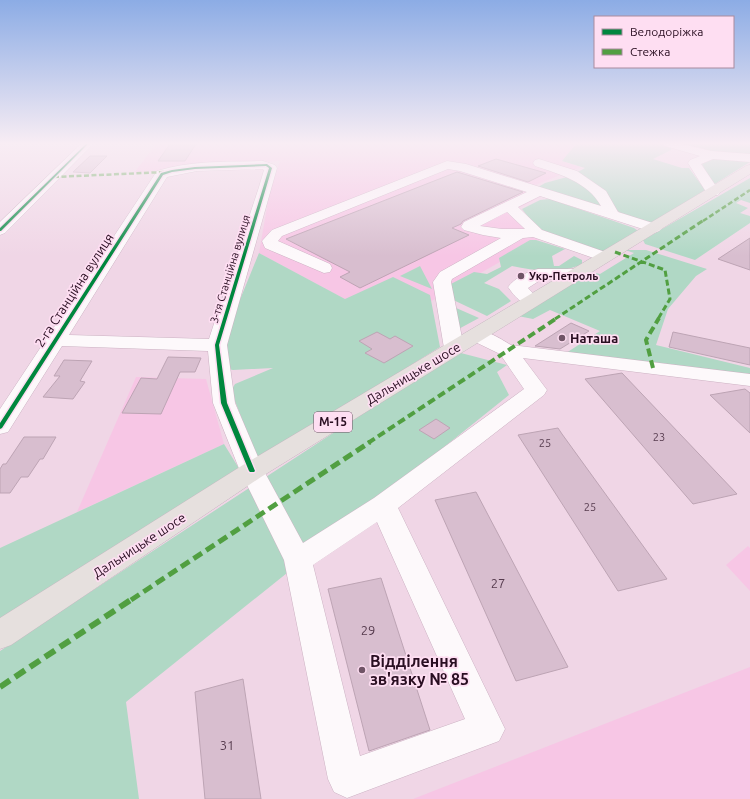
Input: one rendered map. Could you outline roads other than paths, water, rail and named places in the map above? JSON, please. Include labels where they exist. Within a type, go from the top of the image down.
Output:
[{"type":"main road","name":"Дальницьке шосе","points":[[0,635],[252,471],[575,274],[731,181]]},
{"type":"street","points":[[0,230],[49,181]]},
{"type":"street","name":"2-га Станційна вулиця","points":[[0,427],[157,181]]},
{"type":"street","name":"3-тя Станційна вулиця","points":[[267,181],[217,345],[224,403],[252,471],[298,560],[347,779],[486,729],[383,505]]},
{"type":"street","points":[[324,268],[271,245],[270,241],[277,232],[406,181]]},
{"type":"street","points":[[505,181],[654,228]]},
{"type":"street","points":[[583,181],[601,194],[614,216]]},
{"type":"street","points":[[706,181],[713,192]]},
{"type":"street","points":[[538,192],[469,225],[469,227],[527,233],[605,257]]},
{"type":"street","points":[[509,206],[534,229],[453,271],[446,276],[442,282],[465,341],[507,350],[750,380]]},
{"type":"street","points":[[55,340],[217,345]]},
{"type":"street","points":[[298,560],[383,505],[536,390],[507,350]]},
{"type":"place","name":"Укр-Петроль","points":[[521,276]]},
{"type":"place","name":"Наташа","points":[[562,338]]},
{"type":"place","name":"Відділення зв'язку № 85","points":[[362,670]]}]
